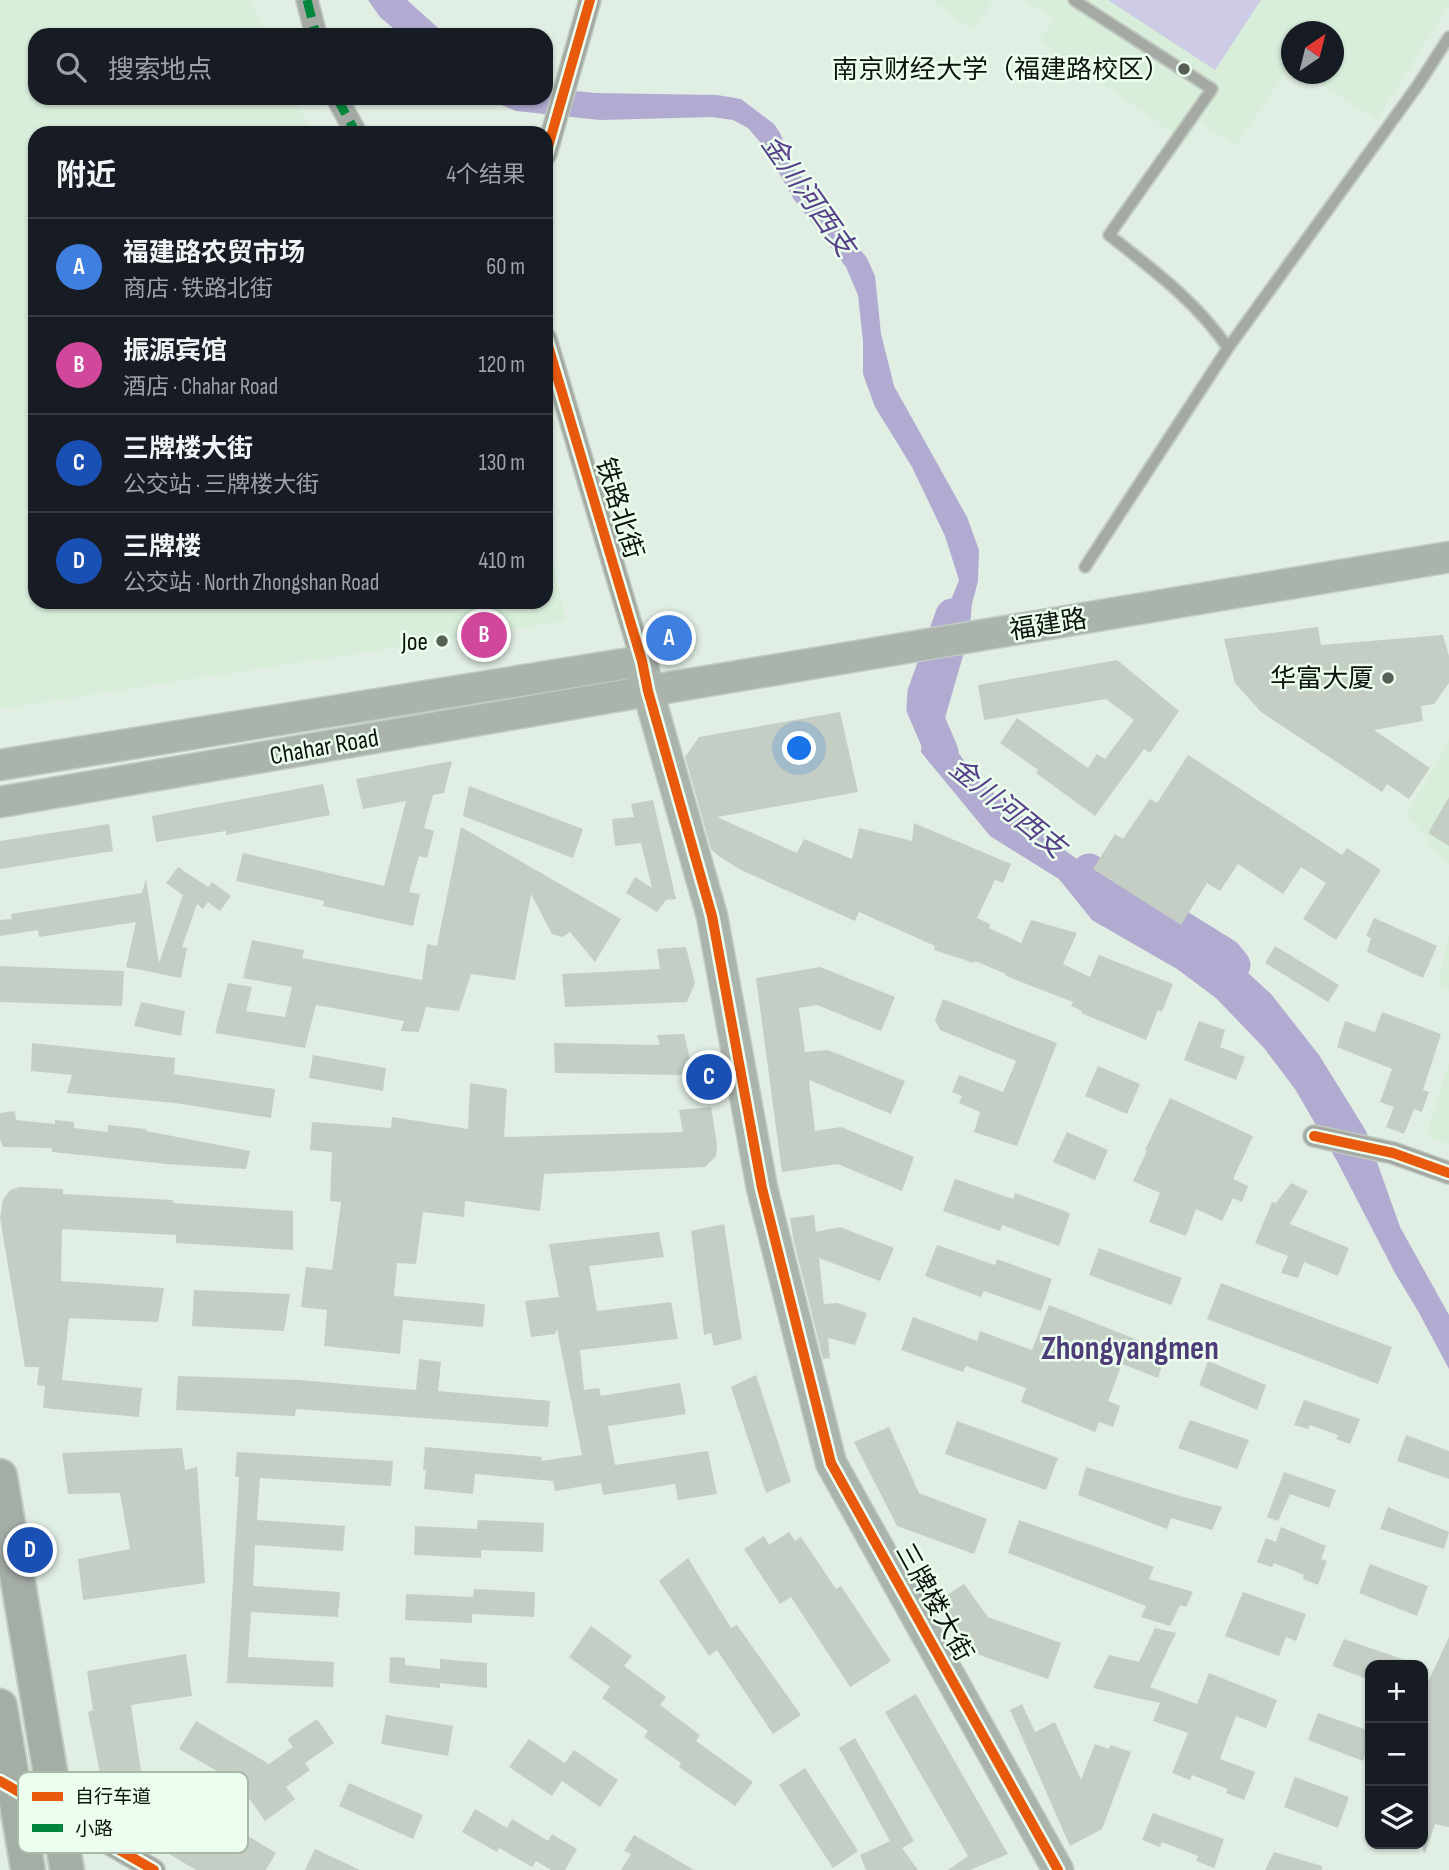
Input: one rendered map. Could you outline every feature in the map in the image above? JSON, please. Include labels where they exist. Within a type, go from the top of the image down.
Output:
[{"type":"main road","name":"福建路","points":[[648,691],[1449,558]]},
{"type":"main road","name":"铁路北街","points":[[642,661],[648,691]]},
{"type":"main road","name":"Chahar Road","points":[[0,765],[642,661]]},
{"type":"main road","name":"Chahar Road","points":[[0,802],[648,691]]},
{"type":"main road","name":"三牌楼大街","points":[[648,691],[712,916],[762,1188],[831,1463],[1058,1870]]},
{"type":"main road","points":[[0,1476],[51,1772]]},
{"type":"main road","points":[[0,1706],[7,1785],[18,1830]]},
{"type":"main road","points":[[24,1853],[28,1870]]},
{"type":"street","points":[[307,0],[314,28]]},
{"type":"street","points":[[553,129],[590,0]]},
{"type":"street","points":[[341,105],[352,126]]},
{"type":"street","name":"铁路北街","points":[[553,362],[642,661]]},
{"type":"street","points":[[1314,1136],[1393,1153],[1449,1173]]},
{"type":"street","points":[[125,1853],[154,1870]]},
{"type":"lane","points":[[1074,0],[1212,89],[1109,235],[1164,278],[1213,327],[1228,348]]},
{"type":"lane","points":[[1085,567],[1228,348],[1418,85],[1449,37]]},
{"type":"shaded area","points":[[0,0],[251,0],[264,28],[28,28],[28,105],[298,105],[308,126],[28,126],[28,609],[553,609],[553,564],[566,621],[0,709]]},
{"type":"shaded area","name":"南京财经大学（福建路校区）","points":[[931,0],[993,0],[973,30]]},
{"type":"shaded area","name":"南京财经大学（福建路校区）","points":[[1025,0],[1449,0],[1449,6],[1376,120],[1320,84],[1344,84],[1344,21],[1281,21],[1281,80],[1236,146],[1200,121],[1186,142],[1039,40],[1053,20]]},
{"type":"shaded area","points":[[1108,0],[1261,0],[1215,70]]},
{"type":"shaded area","points":[[1449,740],[1449,865],[1406,815]]},
{"type":"shaded area","points":[[1449,934],[1449,991],[1438,985]]},
{"type":"shaded area","points":[[1449,1062],[1449,1144],[1426,1136]]},
{"type":"water","points":[[368,0],[407,0],[438,28],[393,28],[380,17]]},
{"type":"water","points":[[553,89],[595,93],[717,95],[741,99],[774,124],[794,168],[867,258],[875,276],[881,334],[894,386],[967,517],[979,550],[978,581],[972,604],[969,635],[945,718],[950,744],[973,776],[1067,852],[1151,910],[1235,961],[1271,994],[1319,1055],[1366,1131],[1400,1227],[1449,1315],[1449,1369],[1337,1161],[1295,1089],[1264,1048],[1216,998],[1177,969],[1092,920],[1059,879],[990,836],[921,752],[927,688],[947,638],[951,600],[959,580],[945,536],[912,467],[875,407],[863,374],[858,295],[846,267],[793,198],[765,148],[748,128],[733,120],[712,117],[600,120],[516,111],[502,105],[553,105]]},
{"type":"building","points":[[1318,627],[1321,645],[1443,635],[1449,656],[1449,683],[1434,704],[1421,706],[1423,721],[1374,730],[1430,768],[1409,799],[1387,784],[1382,792],[1261,712],[1235,683],[1224,639]]},
{"type":"building","points":[[1117,660],[1179,711],[1150,753],[1144,749],[1095,816],[1000,743],[1017,718],[1088,768],[1097,754],[1105,759],[1134,720],[1106,699],[984,720],[978,685]]},
{"type":"building","points":[[840,712],[858,792],[717,817],[797,853],[804,839],[852,859],[859,828],[912,841],[914,823],[1011,864],[1003,883],[995,880],[977,918],[990,924],[989,928],[1021,943],[1031,920],[1077,933],[1063,964],[1090,977],[1099,955],[1173,984],[1162,1012],[1158,1010],[1146,1040],[1081,1013],[1082,1011],[1071,1006],[1073,1002],[975,961],[974,963],[934,950],[935,946],[859,912],[855,921],[741,870],[711,849],[685,757],[699,737]]},
{"type":"building","points":[[1188,755],[1342,855],[1347,848],[1381,870],[1336,940],[1303,919],[1326,883],[1301,867],[1283,894],[1238,864],[1220,891],[1207,883],[1181,925],[1093,869],[1115,834],[1123,839],[1150,799],[1157,803]]},
{"type":"building","points":[[452,761],[444,793],[433,795],[424,828],[434,831],[427,858],[419,856],[409,892],[420,894],[413,926],[323,906],[324,901],[236,881],[243,853],[384,886],[406,801],[363,809],[356,779]]},
{"type":"building","points":[[323,784],[330,815],[226,835],[226,831],[156,842],[152,816]]},
{"type":"building","points":[[469,786],[583,829],[573,858],[463,816]]},
{"type":"building","points":[[1449,797],[1449,846],[1428,833]]},
{"type":"building","points":[[653,800],[676,899],[666,900],[657,912],[626,893],[635,877],[652,888],[641,843],[615,846],[612,819],[634,817],[631,804]]},
{"type":"building","points":[[109,824],[113,851],[0,869],[0,841]]},
{"type":"building","points":[[461,827],[621,919],[595,962],[570,932],[562,937],[552,934],[531,894],[515,980],[471,974],[459,1011],[426,1007],[419,1032],[401,1031],[404,1021],[316,1005],[305,1048],[215,1033],[228,983],[252,987],[246,1011],[285,1017],[292,987],[243,978],[252,940],[304,950],[302,958],[422,980],[427,944],[437,946]]},
{"type":"building","points":[[178,867],[208,887],[212,882],[231,896],[220,911],[208,902],[203,909],[197,904],[182,947],[187,948],[181,978],[126,967],[136,922],[39,937],[38,930],[0,936],[0,920],[12,919],[11,914],[142,893],[146,879],[159,963],[183,895],[166,883]]},
{"type":"building","points":[[1374,918],[1437,946],[1423,978],[1367,952],[1371,938],[1366,936]]},
{"type":"building","points":[[1275,946],[1339,985],[1328,1002],[1265,963]]},
{"type":"building","points":[[686,947],[695,983],[687,1002],[565,1007],[562,974],[660,969],[657,949]]},
{"type":"building","points":[[0,966],[124,971],[122,1006],[0,1002]]},
{"type":"building","points":[[820,967],[895,997],[881,1031],[817,1005],[799,1008],[805,1052],[828,1050],[905,1081],[891,1114],[809,1080],[815,1131],[841,1127],[914,1157],[902,1191],[838,1164],[782,1172],[756,978]]},
{"type":"building","points":[[943,999],[1057,1043],[1017,1146],[974,1132],[980,1112],[959,1103],[962,1096],[952,1092],[959,1075],[1003,1092],[1016,1061],[940,1030],[935,1020]]},
{"type":"building","points":[[141,1002],[185,1011],[181,1036],[134,1026]]},
{"type":"building","points":[[1382,1012],[1441,1034],[1423,1090],[1429,1092],[1422,1112],[1414,1109],[1404,1134],[1386,1127],[1394,1107],[1380,1102],[1392,1069],[1337,1047],[1345,1021],[1375,1032]]},
{"type":"building","points":[[1199,1021],[1225,1030],[1220,1047],[1245,1057],[1236,1080],[1184,1060]]},
{"type":"building","points":[[684,1034],[690,1059],[682,1075],[555,1073],[554,1043],[660,1045],[657,1035]]},
{"type":"building","points":[[32,1043],[175,1058],[174,1074],[275,1089],[271,1118],[175,1103],[67,1093],[72,1075],[31,1071]]},
{"type":"building","points":[[313,1055],[386,1068],[383,1091],[309,1078]]},
{"type":"building","points":[[1098,1066],[1140,1084],[1127,1114],[1085,1096]]},
{"type":"building","points":[[470,1083],[507,1089],[504,1137],[683,1132],[679,1110],[711,1107],[717,1145],[716,1156],[705,1167],[544,1174],[540,1211],[465,1201],[464,1217],[423,1212],[416,1264],[397,1263],[394,1296],[485,1304],[483,1327],[403,1320],[400,1354],[324,1346],[327,1310],[301,1307],[306,1267],[332,1270],[341,1202],[330,1201],[332,1152],[310,1150],[312,1122],[391,1128],[392,1117],[468,1129]]},
{"type":"building","points":[[1170,1098],[1253,1136],[1233,1179],[1248,1186],[1242,1202],[1233,1198],[1222,1221],[1196,1209],[1186,1236],[1149,1222],[1160,1193],[1133,1181]]},
{"type":"building","points":[[15,1111],[16,1120],[55,1124],[55,1120],[74,1122],[74,1128],[108,1132],[108,1125],[146,1129],[250,1151],[246,1169],[52,1152],[52,1148],[3,1147],[0,1139],[0,1113]]},
{"type":"building","points":[[1067,1132],[1108,1150],[1095,1180],[1053,1162]]},
{"type":"building","points":[[955,1179],[1013,1199],[1015,1193],[1070,1213],[1059,1246],[1002,1225],[1000,1231],[943,1211]]},
{"type":"building","points":[[1291,1183],[1308,1191],[1290,1224],[1349,1248],[1338,1276],[1304,1262],[1298,1278],[1281,1273],[1288,1256],[1255,1243],[1272,1202],[1276,1203]]},
{"type":"building","points":[[20,1187],[63,1189],[63,1194],[173,1200],[173,1203],[293,1211],[293,1250],[176,1243],[176,1235],[62,1229],[61,1281],[164,1288],[158,1322],[69,1318],[62,1380],[142,1388],[139,1417],[43,1408],[45,1386],[37,1385],[39,1367],[25,1367],[0,1218],[3,1200],[10,1190]]},
{"type":"building","points":[[814,1215],[816,1232],[840,1227],[894,1248],[880,1281],[819,1258],[824,1304],[837,1303],[867,1313],[855,1345],[828,1338],[830,1358],[823,1359],[790,1218]]},
{"type":"building","points":[[724,1224],[742,1339],[714,1346],[711,1333],[704,1335],[691,1231]]},
{"type":"building","points":[[659,1232],[664,1257],[589,1266],[597,1311],[671,1302],[678,1339],[580,1350],[584,1390],[599,1388],[601,1396],[680,1383],[686,1414],[608,1426],[615,1465],[708,1451],[717,1494],[678,1500],[675,1484],[603,1495],[601,1483],[555,1491],[553,1481],[475,1474],[473,1494],[424,1489],[425,1447],[542,1457],[541,1461],[582,1455],[557,1329],[555,1334],[531,1337],[525,1301],[559,1297],[549,1244]]},
{"type":"building","points":[[937,1245],[995,1265],[997,1259],[1052,1279],[1041,1311],[984,1291],[981,1297],[925,1276]]},
{"type":"building","points":[[1099,1248],[1182,1278],[1171,1305],[1089,1275]]},
{"type":"building","points":[[1221,1283],[1392,1347],[1378,1384],[1207,1319]]},
{"type":"building","points":[[194,1290],[290,1294],[284,1331],[192,1326]]},
{"type":"building","points":[[1049,1305],[1143,1342],[1141,1346],[1166,1355],[1158,1378],[1122,1364],[1108,1401],[1120,1406],[1113,1427],[1099,1422],[1095,1432],[1021,1402],[1026,1388],[966,1366],[963,1372],[901,1350],[913,1317],[977,1341],[980,1331],[1032,1350]]},
{"type":"building","points":[[419,1359],[441,1362],[438,1391],[550,1401],[548,1427],[296,1409],[295,1416],[176,1410],[178,1376],[298,1380],[416,1390]]},
{"type":"building","points":[[1208,1361],[1266,1385],[1257,1410],[1199,1385]]},
{"type":"building","points":[[756,1375],[791,1482],[766,1493],[731,1387]]},
{"type":"building","points":[[1304,1400],[1360,1419],[1350,1444],[1336,1439],[1338,1435],[1310,1425],[1308,1429],[1294,1425]]},
{"type":"building","points":[[1190,1420],[1249,1440],[1237,1469],[1178,1448]]},
{"type":"building","points":[[957,1421],[1058,1458],[1046,1490],[945,1454]]},
{"type":"building","points":[[889,1427],[919,1493],[987,1519],[974,1554],[897,1526],[854,1442]]},
{"type":"building","points":[[1406,1435],[1449,1451],[1449,1479],[1397,1461]]},
{"type":"building","points":[[182,1448],[185,1470],[197,1467],[205,1583],[83,1600],[78,1559],[130,1549],[120,1493],[68,1494],[62,1453]]},
{"type":"building","points":[[237,1452],[393,1461],[391,1486],[260,1478],[257,1520],[345,1526],[343,1551],[255,1545],[253,1586],[340,1592],[338,1617],[251,1612],[248,1657],[334,1662],[333,1687],[227,1683],[239,1477],[235,1477]]},
{"type":"building","points":[[1086,1467],[1222,1507],[1212,1530],[1171,1518],[1167,1529],[1078,1495]]},
{"type":"building","points":[[1284,1472],[1336,1490],[1329,1508],[1290,1494],[1278,1521],[1267,1517]]},
{"type":"building","points":[[1388,1507],[1449,1532],[1444,1549],[1380,1529]]},
{"type":"building","points":[[478,1520],[544,1523],[543,1552],[481,1550],[481,1558],[414,1555],[415,1526],[477,1529]]},
{"type":"building","points":[[1019,1520],[1154,1567],[1149,1579],[1193,1592],[1186,1607],[1180,1605],[1170,1626],[1141,1617],[1146,1606],[1008,1553]]},
{"type":"building","points":[[1281,1527],[1326,1546],[1321,1559],[1327,1561],[1318,1585],[1303,1579],[1304,1575],[1274,1563],[1272,1567],[1257,1562],[1266,1538],[1276,1542]]},
{"type":"building","points":[[789,1532],[795,1541],[801,1537],[836,1589],[841,1586],[891,1661],[850,1687],[791,1597],[780,1604],[744,1549],[764,1536],[769,1545]]},
{"type":"building","points":[[688,1558],[731,1628],[737,1625],[801,1715],[773,1734],[717,1650],[709,1656],[659,1581]]},
{"type":"building","points":[[1370,1564],[1428,1586],[1417,1616],[1359,1593]]},
{"type":"building","points":[[964,1584],[988,1617],[1061,1643],[1048,1679],[971,1652],[934,1603]]},
{"type":"building","points":[[474,1589],[535,1592],[534,1617],[472,1614],[472,1623],[405,1620],[406,1594],[473,1597]]},
{"type":"building","points":[[1243,1592],[1306,1614],[1296,1641],[1286,1637],[1279,1656],[1225,1636]]},
{"type":"building","points":[[591,1626],[632,1656],[624,1666],[666,1697],[660,1705],[700,1735],[696,1741],[753,1782],[735,1806],[679,1767],[681,1763],[644,1737],[648,1731],[602,1698],[610,1687],[569,1657]]},
{"type":"building","points":[[1155,1628],[1176,1633],[1150,1687],[1197,1704],[1209,1673],[1277,1700],[1266,1728],[1236,1716],[1220,1759],[1255,1772],[1244,1800],[1226,1793],[1228,1789],[1192,1775],[1190,1780],[1172,1773],[1188,1733],[1153,1721],[1160,1703],[1093,1688],[1109,1655],[1139,1662]]},
{"type":"building","points":[[1449,1637],[1449,1827],[1435,1824],[1428,1844],[1428,1723],[1428,1682]]},
{"type":"building","points":[[1344,1639],[1405,1660],[1365,1660],[1365,1678],[1332,1666]]},
{"type":"building","points":[[186,1654],[192,1696],[131,1705],[143,1772],[100,1772],[88,1712],[93,1710],[87,1671]]},
{"type":"building","points":[[390,1657],[405,1658],[405,1665],[440,1669],[440,1659],[487,1663],[487,1688],[440,1683],[440,1688],[389,1683]]},
{"type":"building","points":[[916,1694],[1008,1854],[970,1870],[948,1870],[968,1856],[885,1712]]},
{"type":"building","points":[[1022,1704],[1035,1732],[1055,1722],[1081,1780],[1095,1744],[1109,1749],[1111,1745],[1131,1752],[1102,1829],[1070,1846],[1010,1710]]},
{"type":"building","points":[[1318,1713],[1365,1729],[1365,1755],[1363,1761],[1308,1740]]},
{"type":"building","points":[[386,1715],[453,1726],[448,1756],[381,1744]]},
{"type":"building","points":[[317,1719],[334,1743],[305,1763],[310,1770],[286,1787],[295,1799],[265,1821],[248,1797],[248,1772],[218,1772],[179,1749],[196,1721],[269,1764],[293,1747],[287,1739]]},
{"type":"building","points":[[855,1738],[914,1841],[902,1848],[918,1870],[866,1870],[860,1855],[890,1841],[839,1748]]},
{"type":"building","points":[[529,1739],[565,1763],[574,1750],[618,1780],[600,1807],[562,1781],[552,1796],[509,1767]]},
{"type":"building","points":[[805,1768],[858,1851],[833,1868],[779,1785]]},
{"type":"building","points":[[1295,1777],[1349,1797],[1338,1828],[1284,1807]]},
{"type":"building","points":[[349,1783],[423,1815],[413,1839],[339,1806]]},
{"type":"building","points":[[475,1809],[507,1828],[512,1819],[548,1841],[552,1834],[577,1849],[565,1870],[551,1870],[536,1861],[532,1867],[499,1848],[497,1852],[462,1832]]},
{"type":"building","points":[[1153,1813],[1224,1839],[1214,1868],[1196,1861],[1198,1856],[1162,1842],[1160,1847],[1142,1840]]},
{"type":"building","points":[[634,1835],[694,1870],[621,1870],[631,1854],[624,1851]]},
{"type":"building","points":[[248,1836],[276,1853],[266,1870],[196,1870],[168,1853],[248,1853]]},
{"type":"building","points":[[315,1849],[360,1870],[305,1870]]},
{"type":"building","points":[[1274,1852],[1322,1866],[1322,1870],[1265,1870]]},
{"type":"waterway","name":"金川河西支","points":[[942,752],[923,708],[924,693],[952,615]]},
{"type":"waterway","name":"金川河西支","points":[[1089,870],[1226,955],[1234,965]]},
{"type":"marked path","points":[[307,0],[314,28]]},
{"type":"marked path","points":[[341,105],[352,126]]},
{"type":"cycle path","points":[[553,130],[590,0]]},
{"type":"cycle path","points":[[553,362],[642,661],[648,691],[712,916],[762,1188],[831,1463],[1058,1870]]},
{"type":"cycle path","points":[[1314,1136],[1393,1153],[1449,1173]]},
{"type":"cycle path","points":[[0,1781],[18,1791]]},
{"type":"cycle path","points":[[125,1853],[154,1870]]},
{"type":"place","name":"南京财经大学（福建路校区）","points":[[1184,69]]},
{"type":"place","name":"振源宾馆","points":[[484,635]]},
{"type":"place","name":"福建路农贸市场","points":[[669,638]]},
{"type":"place","name":"Joe","points":[[442,641]]},
{"type":"place","name":"华富大厦","points":[[1388,678]]},
{"type":"place","name":"三牌楼大街","points":[[709,1077]]},
{"type":"place","name":"三牌楼","points":[[30,1550]]},
{"type":"district","name":"Zhongyangmen","points":[[1130,1347]]}]
